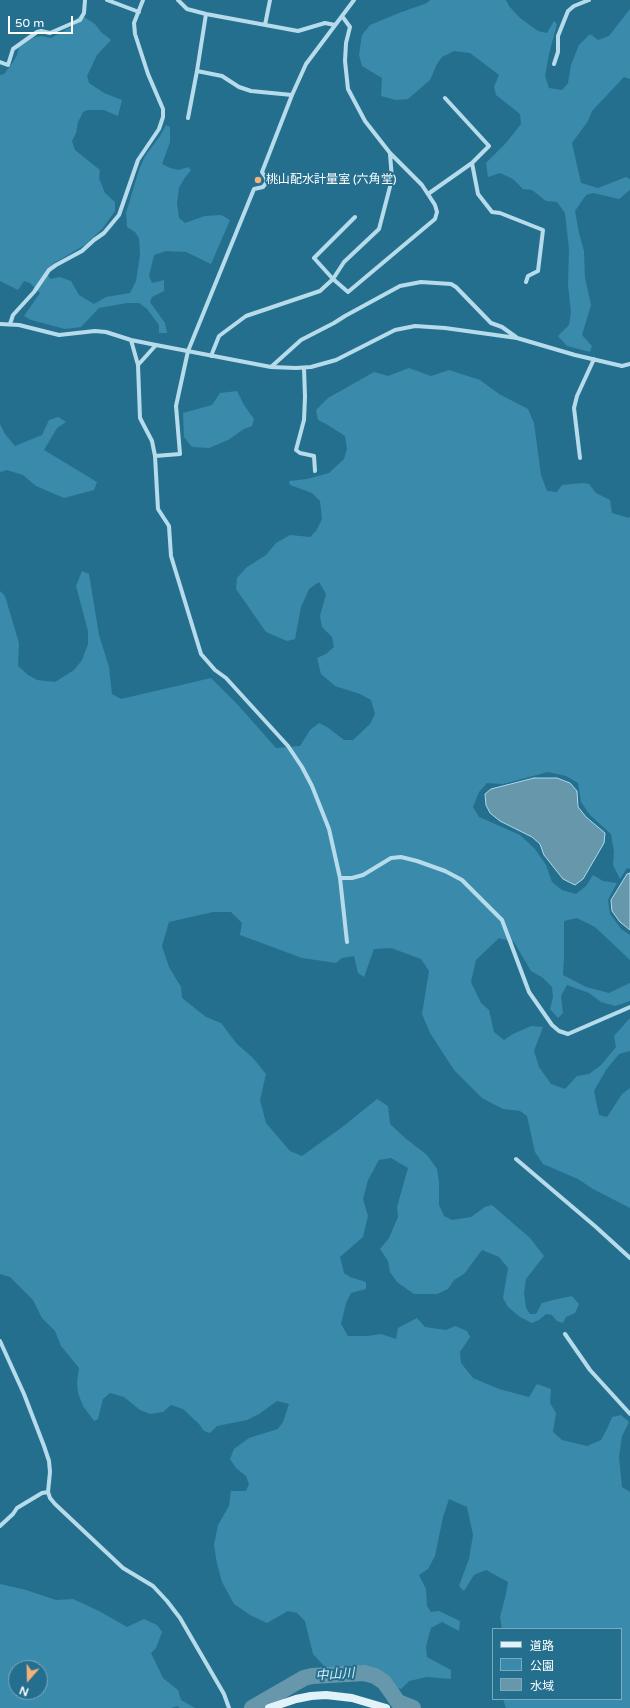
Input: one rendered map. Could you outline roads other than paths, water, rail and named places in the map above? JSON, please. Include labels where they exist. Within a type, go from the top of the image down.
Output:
[{"type":"main road","points":[[269,1708],[296,1699],[326,1695],[352,1698],[386,1708]]},
{"type":"street","points":[[0,62],[8,65],[13,49],[38,32],[50,33],[80,20],[84,13],[86,0]]},
{"type":"street","points":[[108,0],[139,12]]},
{"type":"street","points":[[10,324],[13,315],[34,292],[49,270],[82,251],[104,233],[119,215],[138,160],[159,129],[163,117],[163,110],[148,74],[135,34],[134,23],[143,0]]},
{"type":"street","points":[[178,0],[187,9],[206,14],[298,31],[326,23],[335,25]]},
{"type":"street","points":[[264,25],[270,0]]},
{"type":"street","points":[[155,456],[180,454],[176,406],[188,351],[254,189],[263,187],[266,182],[266,178],[262,172],[292,95],[306,64],[354,0]]},
{"type":"street","points":[[554,64],[558,52],[558,36],[568,11],[574,6],[589,0]]},
{"type":"street","points":[[188,118],[206,14]]},
{"type":"street","points":[[342,16],[350,27],[346,43],[348,89],[366,121],[390,154],[422,185],[435,205],[437,212],[435,219],[348,292],[333,279],[314,258],[355,216]]},
{"type":"street","points":[[197,71],[222,76],[240,87],[251,91],[292,95]]},
{"type":"street","points":[[428,194],[472,163],[489,146],[445,98]]},
{"type":"street","points":[[211,356],[219,336],[246,316],[320,291],[333,279],[344,262],[379,229],[392,179],[390,154]]},
{"type":"street","points":[[472,163],[478,194],[492,212],[500,213],[543,230],[538,271],[528,276],[526,282]]},
{"type":"street","points":[[271,367],[302,340],[334,324],[345,316],[400,286],[421,282],[451,284],[456,287],[491,323],[502,327],[517,338]]},
{"type":"street","points":[[0,326],[10,324],[53,334],[94,331],[106,332],[131,340],[271,367],[304,368],[336,360],[395,330],[415,326],[445,328],[517,338],[575,355],[622,366],[630,364]]},
{"type":"street","points":[[131,340],[138,365],[140,418],[152,441],[155,456],[158,509],[169,526],[171,556],[202,654],[215,670],[226,678],[288,746],[302,767],[312,786],[329,829],[340,878],[347,942]]},
{"type":"street","points":[[138,365],[156,345]]},
{"type":"street","points":[[580,458],[574,408],[577,396],[594,359]]},
{"type":"street","points":[[304,368],[306,397],[304,420],[296,450],[300,453],[314,456],[315,471]]},
{"type":"street","points":[[340,878],[352,878],[363,875],[392,858],[401,857],[445,871],[462,880],[502,920],[529,992],[548,1020],[559,1031],[568,1034],[630,1007]]},
{"type":"street","points":[[516,1159],[596,1226],[630,1258]]},
{"type":"street","points":[[565,1334],[590,1370],[630,1414]]},
{"type":"street","points":[[0,1341],[24,1394],[49,1461],[50,1472],[48,1492],[50,1498],[122,1568],[153,1586],[167,1601],[180,1618],[224,1694],[229,1708]]},
{"type":"street","points":[[0,1526],[13,1514],[17,1508],[42,1493],[48,1492]]},
{"type":"water","points":[[534,778],[557,778],[570,783],[577,791],[578,807],[586,817],[605,833],[604,843],[583,879],[575,885],[563,879],[544,855],[540,844],[532,837],[500,821],[490,813],[486,805],[485,794],[491,789]]},
{"type":"water","points":[[630,873],[630,930],[620,922],[612,911],[611,900],[627,874]]},
{"type":"waterway","name":"中山川","points":[[252,1708],[304,1678],[312,1676],[364,1673],[375,1676],[384,1682],[398,1702],[413,1708]]},
{"type":"place","name":"桃山配水計量室 (六角堂)","points":[[258,180]]}]
